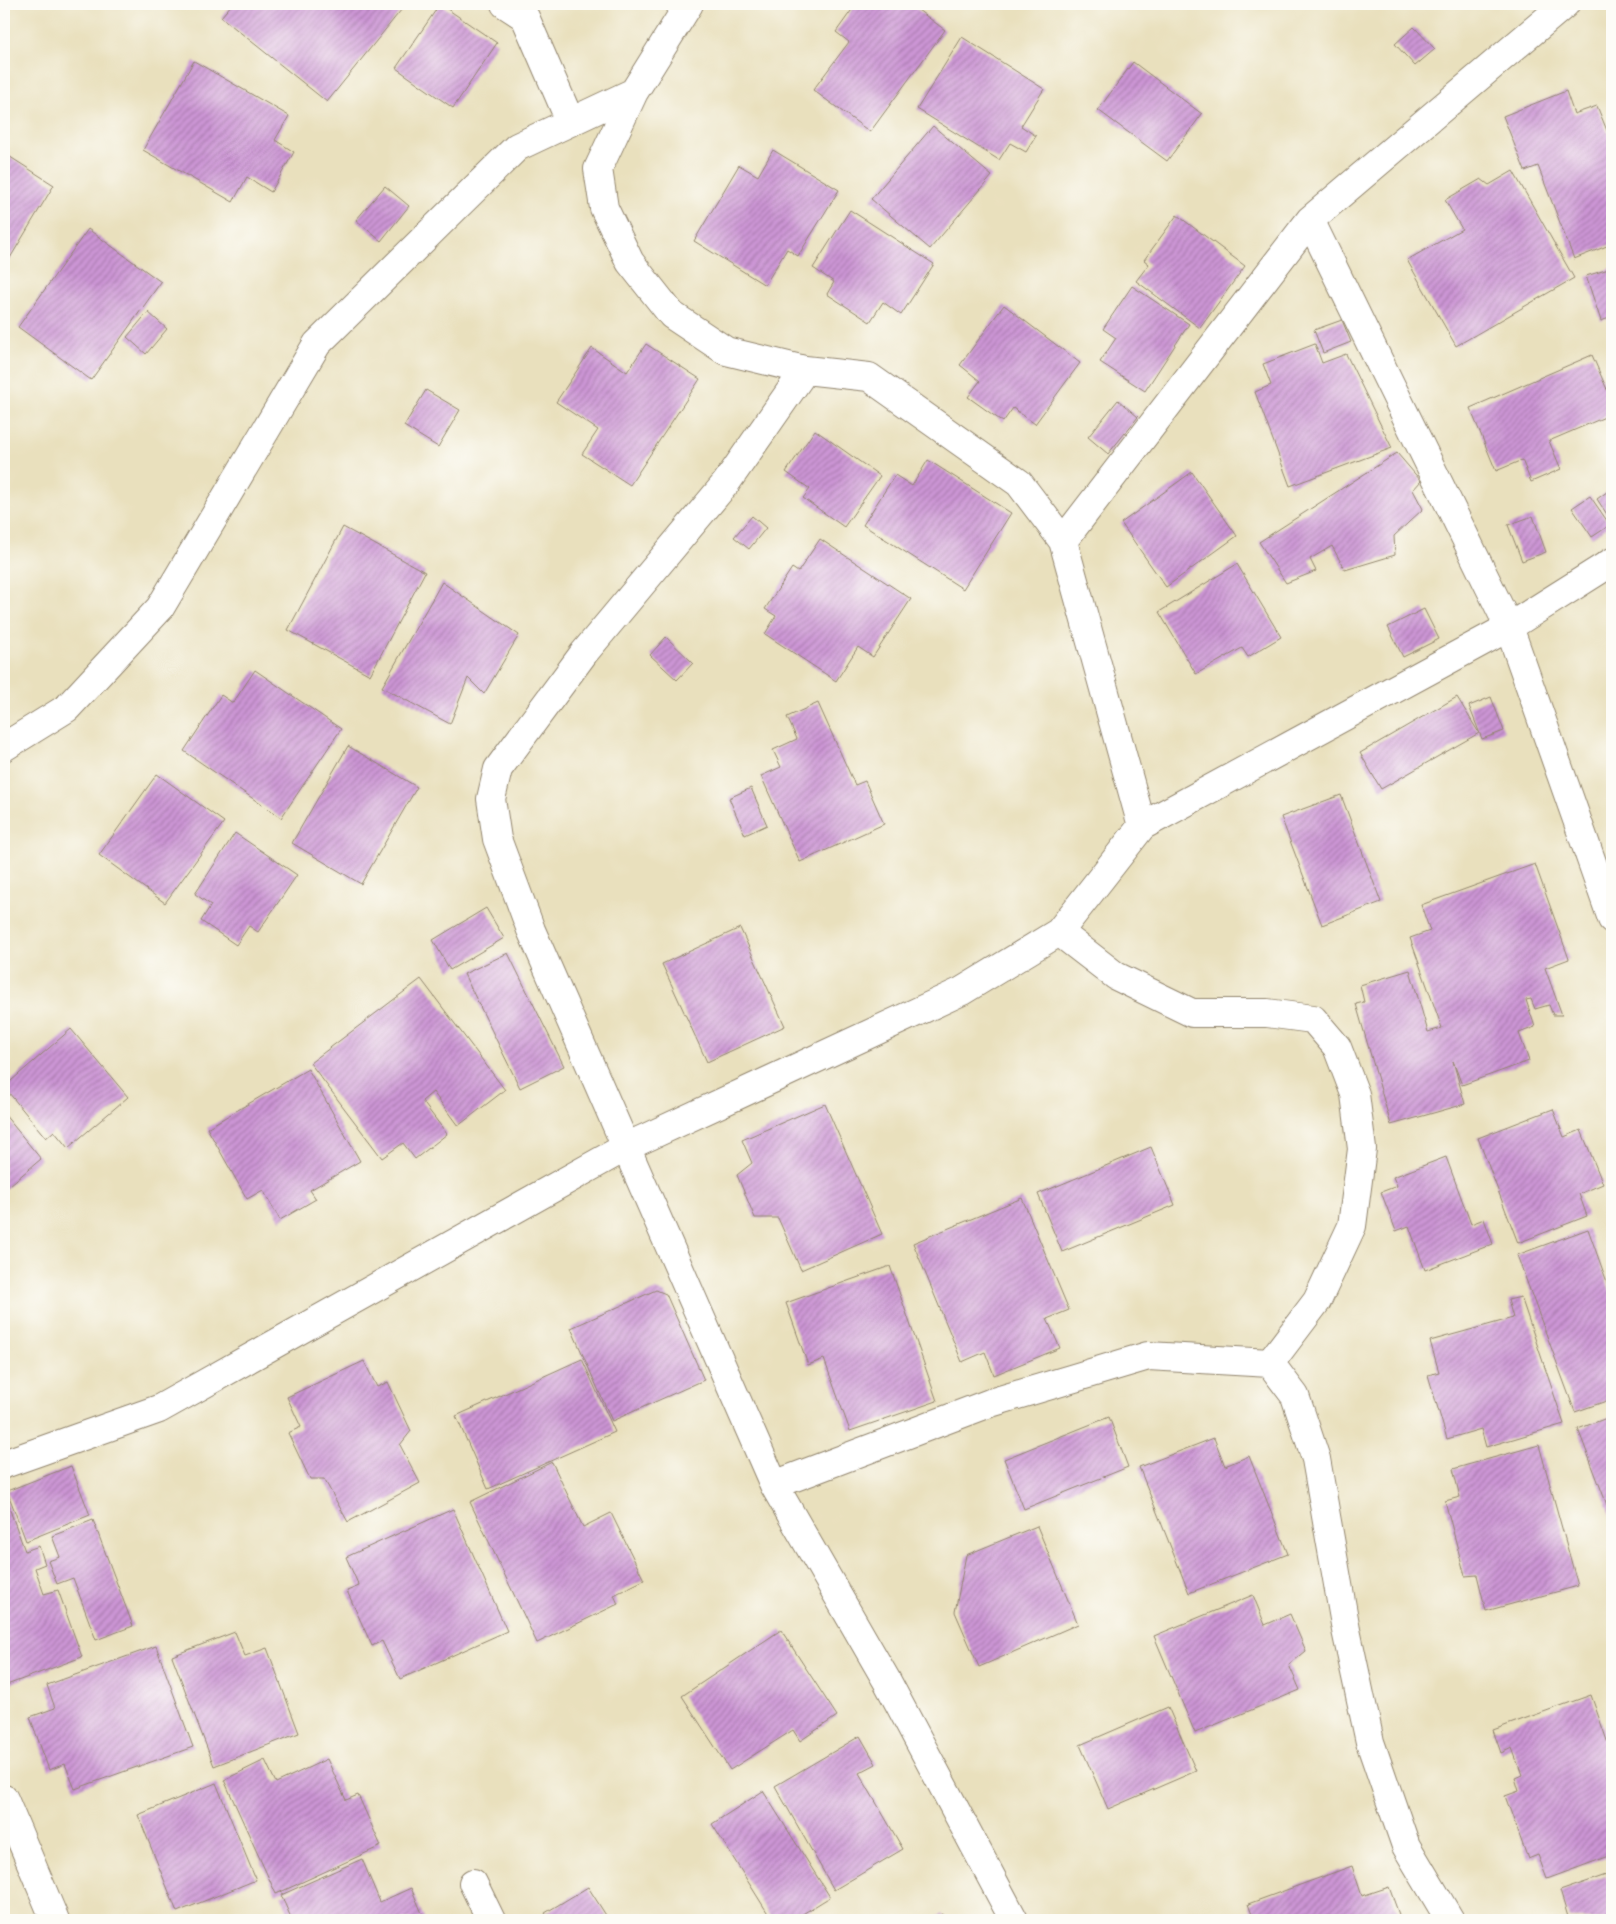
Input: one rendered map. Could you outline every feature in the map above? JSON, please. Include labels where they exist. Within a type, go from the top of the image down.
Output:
[{"type":"street","points":[[505,4],[525,17],[570,121]]},
{"type":"street","points":[[689,4],[634,92],[598,169],[604,208],[630,262],[672,315],[726,351],[805,370],[869,377],[1019,483],[1063,541],[1142,826]]},
{"type":"street","points":[[1063,541],[1310,220],[1565,4]]},
{"type":"street","points":[[4,747],[68,708],[160,608],[317,344],[517,146],[634,92]]},
{"type":"street","points":[[1310,220],[1509,627],[1612,919]]},
{"type":"street","points":[[805,370],[726,483],[584,653],[498,769],[490,799],[497,838],[531,930],[774,1485],[887,1681],[1014,1920]]},
{"type":"street","points":[[4,1464],[159,1409],[626,1147],[962,991],[1059,932],[1142,826],[1509,627],[1612,562]]},
{"type":"street","points":[[1059,932],[1116,976],[1192,1013],[1267,1013],[1313,1019],[1337,1047],[1355,1094],[1362,1149],[1352,1226],[1317,1301],[1270,1363]]},
{"type":"street","points":[[774,1485],[990,1403],[1148,1356],[1270,1363],[1295,1396],[1316,1459],[1346,1630],[1370,1742],[1406,1846],[1450,1920]]},
{"type":"street","points":[[4,1799],[55,1920]]},
{"type":"street","points":[[473,1883],[491,1920]]},
{"type":"building","points":[[232,4],[406,4],[327,102],[221,17]]},
{"type":"building","points":[[440,4],[497,43],[453,108],[396,68]]},
{"type":"building","points":[[856,4],[866,4],[870,7],[872,4],[910,4],[945,30],[870,132],[813,90],[849,42],[836,32]]},
{"type":"building","points":[[1414,27],[1435,49],[1415,66],[1395,44]]},
{"type":"building","points":[[962,37],[1044,89],[1021,126],[1036,136],[1026,152],[1010,143],[999,160],[917,109]]},
{"type":"building","points":[[194,61],[289,116],[275,140],[294,152],[271,192],[247,177],[233,202],[143,150]]},
{"type":"building","points":[[1133,62],[1202,114],[1167,161],[1098,110]]},
{"type":"building","points":[[1566,91],[1574,114],[1597,106],[1608,133],[1612,131],[1612,244],[1574,259],[1538,166],[1525,171],[1503,116]]},
{"type":"building","points":[[933,126],[992,176],[930,249],[871,199]]},
{"type":"building","points":[[773,150],[839,190],[798,256],[787,249],[765,285],[694,241],[739,165],[758,176]]},
{"type":"building","points":[[4,153],[54,185],[4,268]]},
{"type":"building","points":[[1513,171],[1574,278],[1456,346],[1407,260],[1462,229],[1445,200],[1481,179],[1489,185]]},
{"type":"building","points":[[385,186],[409,206],[381,241],[356,220]]},
{"type":"building","points":[[850,210],[934,264],[901,315],[883,302],[870,322],[827,294],[834,282],[813,268]]},
{"type":"building","points":[[1177,215],[1245,266],[1200,328],[1136,281],[1149,264],[1144,260]]},
{"type":"building","points":[[88,229],[161,282],[91,380],[18,327]]},
{"type":"building","points":[[1612,268],[1612,317],[1601,321],[1586,276]]},
{"type":"building","points":[[1132,286],[1189,324],[1145,391],[1100,362],[1116,338],[1103,329]]},
{"type":"building","points":[[1004,305],[1080,363],[1035,424],[1013,408],[1003,422],[968,397],[980,381],[960,365]]},
{"type":"building","points":[[148,312],[167,329],[146,354],[127,337]]},
{"type":"building","points":[[1342,320],[1351,342],[1323,353],[1314,330]]},
{"type":"building","points":[[646,344],[700,379],[630,485],[582,454],[598,430],[556,402],[592,348],[627,372]]},
{"type":"building","points":[[1315,344],[1322,363],[1346,354],[1392,448],[1290,486],[1255,392],[1271,385],[1263,364]]},
{"type":"building","points":[[1592,355],[1612,401],[1612,414],[1549,441],[1561,469],[1531,482],[1522,460],[1496,471],[1470,408]]},
{"type":"building","points":[[426,390],[460,410],[438,447],[404,426]]},
{"type":"building","points":[[1118,400],[1138,417],[1108,454],[1088,437]]},
{"type":"building","points":[[815,430],[880,476],[844,527],[803,498],[810,489],[786,472]]},
{"type":"building","points":[[1397,453],[1421,481],[1413,490],[1423,509],[1394,536],[1395,555],[1345,570],[1332,546],[1310,559],[1316,571],[1286,583],[1259,542]]},
{"type":"building","points":[[928,460],[1011,513],[963,589],[863,525],[895,475],[912,486]]},
{"type":"building","points":[[1192,472],[1237,536],[1166,587],[1121,523]]},
{"type":"building","points":[[1611,489],[1612,491],[1612,522],[1597,499]]},
{"type":"building","points":[[1590,496],[1610,525],[1592,537],[1572,508]]},
{"type":"building","points":[[752,516],[766,528],[749,549],[734,537]]},
{"type":"building","points":[[1533,516],[1546,552],[1522,561],[1508,525]]},
{"type":"building","points":[[343,527],[425,572],[370,675],[288,630]]},
{"type":"building","points":[[820,539],[911,599],[873,657],[858,647],[836,681],[765,634],[776,616],[765,609],[792,568],[798,572]]},
{"type":"building","points":[[1237,564],[1281,637],[1248,657],[1242,648],[1196,674],[1159,612]]},
{"type":"building","points":[[442,582],[519,635],[484,694],[468,678],[450,724],[382,687]]},
{"type":"building","points":[[1424,609],[1439,639],[1403,657],[1388,627]]},
{"type":"building","points":[[666,637],[693,663],[677,680],[650,655]]},
{"type":"building","points":[[255,670],[341,729],[281,818],[184,751],[221,695],[233,703]]},
{"type":"building","points":[[1457,697],[1479,733],[1381,789],[1360,753]]},
{"type":"building","points":[[1491,697],[1504,731],[1482,739],[1469,706]]},
{"type":"building","points":[[818,703],[855,785],[865,781],[884,824],[800,862],[761,776],[781,767],[773,750],[797,739],[787,717]]},
{"type":"building","points":[[348,746],[417,787],[361,884],[292,843]]},
{"type":"building","points":[[157,774],[224,822],[165,903],[99,855]]},
{"type":"building","points":[[751,788],[767,825],[745,835],[729,798]]},
{"type":"building","points":[[1341,795],[1381,902],[1322,925],[1281,817]]},
{"type":"building","points":[[235,833],[297,875],[258,932],[249,926],[236,945],[201,921],[211,905],[195,894]]},
{"type":"building","points":[[1535,864],[1569,959],[1545,968],[1562,1015],[1553,1015],[1549,1005],[1535,1009],[1531,999],[1526,1000],[1535,1027],[1519,1033],[1529,1061],[1462,1085],[1453,1061],[1465,1104],[1391,1125],[1356,1004],[1364,1002],[1360,985],[1410,970],[1428,1032],[1442,1028],[1410,938],[1430,931],[1421,905]]},
{"type":"building","points":[[486,908],[504,938],[450,970],[433,940]]},
{"type":"building","points":[[740,928],[785,1026],[707,1062],[662,964]]},
{"type":"building","points":[[508,953],[564,1066],[520,1088],[464,974]]},
{"type":"building","points":[[421,979],[505,1090],[458,1126],[433,1092],[422,1101],[447,1134],[415,1159],[403,1143],[382,1158],[310,1063]]},
{"type":"building","points":[[71,1029],[128,1097],[68,1148],[54,1131],[46,1138],[4,1087]]},
{"type":"building","points":[[308,1069],[360,1161],[310,1190],[316,1199],[280,1220],[263,1190],[247,1199],[207,1128]]},
{"type":"building","points":[[825,1104],[882,1234],[801,1270],[778,1218],[755,1218],[737,1175],[752,1163],[742,1140]]},
{"type":"building","points":[[1553,1109],[1564,1137],[1581,1130],[1603,1184],[1579,1194],[1587,1216],[1518,1243],[1478,1138]]},
{"type":"building","points":[[4,1114],[41,1159],[4,1190]]},
{"type":"building","points":[[1151,1147],[1175,1205],[1062,1252],[1038,1194]]},
{"type":"building","points":[[1446,1157],[1471,1224],[1484,1219],[1493,1244],[1425,1270],[1409,1226],[1396,1231],[1381,1192],[1397,1186],[1393,1177]]},
{"type":"building","points":[[1022,1198],[1069,1310],[1047,1319],[1060,1348],[994,1375],[985,1352],[962,1362],[913,1243]]},
{"type":"building","points":[[1588,1229],[1612,1296],[1612,1399],[1575,1412],[1517,1255]]},
{"type":"building","points":[[890,1266],[937,1401],[850,1431],[824,1359],[808,1365],[786,1303]]},
{"type":"building","points":[[656,1290],[666,1294],[704,1380],[612,1421],[571,1328]]},
{"type":"building","points":[[1521,1297],[1564,1424],[1486,1447],[1481,1429],[1447,1439],[1428,1375],[1439,1372],[1430,1341],[1513,1318],[1508,1300]]},
{"type":"building","points":[[582,1359],[615,1432],[488,1489],[456,1416]]},
{"type":"building","points":[[364,1361],[377,1387],[388,1382],[411,1431],[400,1445],[420,1483],[348,1522],[324,1479],[310,1479],[288,1433],[301,1427],[287,1397]]},
{"type":"building","points":[[1612,1416],[1612,1518],[1578,1429]]},
{"type":"building","points":[[1109,1417],[1128,1467],[1024,1509],[1004,1459]]},
{"type":"building","points":[[1214,1438],[1225,1466],[1249,1456],[1288,1554],[1189,1593],[1139,1467]]},
{"type":"building","points":[[1539,1445],[1578,1586],[1486,1611],[1477,1575],[1465,1576],[1445,1501],[1460,1497],[1453,1469]]},
{"type":"building","points":[[552,1462],[583,1527],[611,1513],[644,1580],[614,1595],[618,1604],[537,1643],[470,1502]]},
{"type":"building","points":[[71,1466],[90,1515],[26,1541],[7,1491]]},
{"type":"building","points":[[4,1494],[25,1551],[39,1546],[45,1564],[35,1568],[44,1594],[58,1590],[82,1657],[4,1686]]},
{"type":"building","points":[[453,1509],[507,1631],[400,1679],[382,1641],[372,1646],[347,1591],[359,1586],[346,1557]]},
{"type":"building","points":[[93,1520],[133,1626],[96,1640],[73,1578],[57,1584],[48,1561],[60,1557],[52,1536]]},
{"type":"building","points":[[1037,1526],[1078,1624],[979,1667],[955,1612],[966,1555]]},
{"type":"building","points":[[1253,1595],[1265,1625],[1290,1614],[1306,1651],[1289,1665],[1300,1690],[1195,1733],[1154,1636]]},
{"type":"building","points":[[781,1630],[837,1716],[800,1741],[793,1730],[730,1770],[682,1696]]},
{"type":"building","points":[[235,1632],[245,1656],[267,1648],[299,1733],[214,1766],[172,1656]]},
{"type":"building","points":[[156,1646],[193,1747],[75,1789],[65,1764],[49,1770],[30,1717],[55,1708],[47,1685]]},
{"type":"building","points":[[1591,1695],[1612,1755],[1612,1855],[1547,1879],[1538,1855],[1528,1859],[1505,1796],[1519,1791],[1515,1778],[1522,1775],[1512,1748],[1501,1753],[1493,1730]]},
{"type":"building","points":[[1168,1707],[1196,1771],[1108,1809],[1080,1745]]},
{"type":"building","points":[[860,1736],[876,1764],[859,1773],[903,1849],[834,1890],[775,1786]]},
{"type":"building","points":[[327,1759],[346,1800],[358,1795],[381,1846],[276,1894],[224,1780],[265,1760],[276,1783]]},
{"type":"building","points":[[216,1783],[256,1880],[177,1912],[138,1815]]},
{"type":"building","points":[[763,1791],[830,1897],[793,1920],[772,1920],[712,1824]]},
{"type":"building","points":[[362,1859],[380,1902],[411,1888],[425,1920],[292,1920],[281,1895]]},
{"type":"building","points":[[1352,1866],[1362,1896],[1389,1887],[1401,1920],[1254,1920],[1248,1904]]},
{"type":"building","points":[[1606,1875],[1612,1895],[1612,1899],[1608,1901],[1612,1920],[1569,1920],[1560,1891]]},
{"type":"building","points":[[588,1887],[609,1920],[549,1920],[545,1913]]},
{"type":"building","points":[[942,1914],[946,1920],[932,1920]]}]
